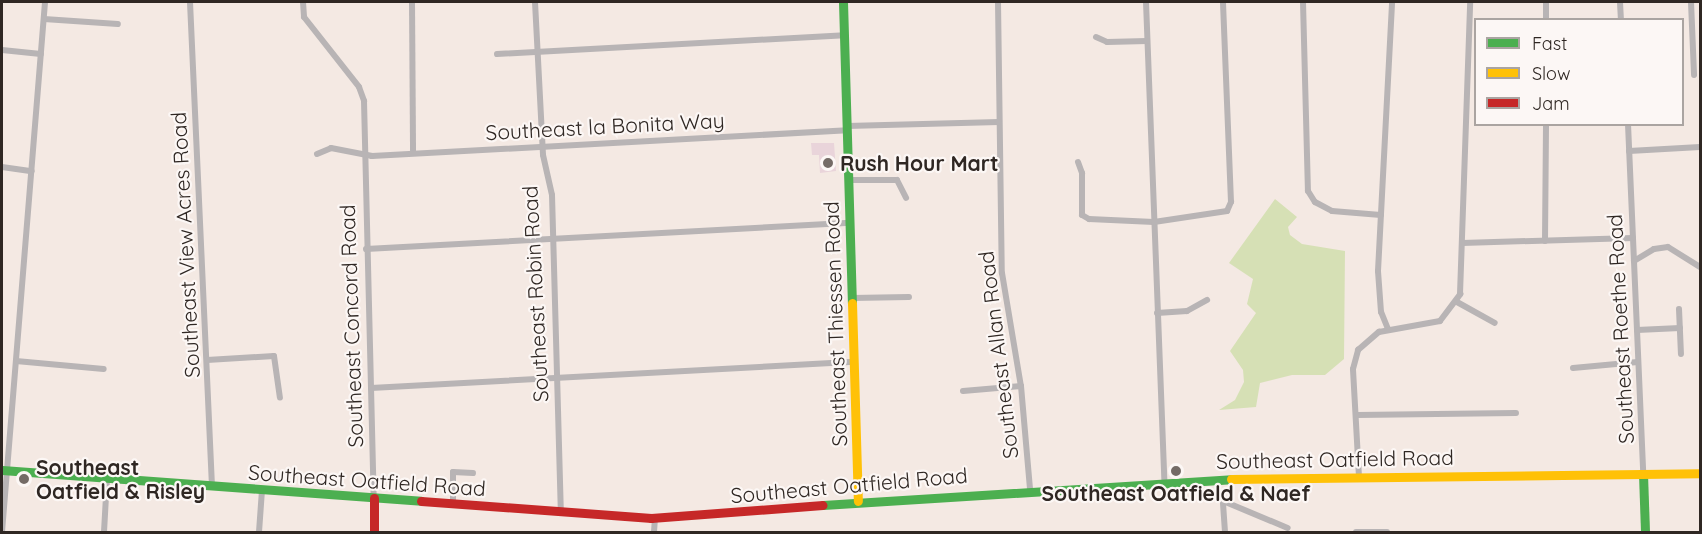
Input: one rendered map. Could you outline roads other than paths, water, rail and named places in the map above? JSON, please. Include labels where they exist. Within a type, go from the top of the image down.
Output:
[{"type":"main road","name":"Southeast Thiessen Road","points":[[843,2],[858,501]]},
{"type":"main road","name":"Southeast Oatfield Road","points":[[4,471],[655,518],[858,501],[1164,480],[1701,473]]},
{"type":"main road","name":"Southeast Roethe Road","points":[[1643,474],[1645,532]]},
{"type":"main road","name":"Southeast Concord Road","points":[[374,498],[374,532]]},
{"type":"street","points":[[2,532],[4,471],[16,361],[45,2]]},
{"type":"street","name":"Southeast View Acres Road","points":[[190,2],[213,486]]},
{"type":"street","name":"Southeast Concord Road","points":[[303,2],[304,17],[362,95],[374,498]]},
{"type":"street","points":[[412,2],[413,153]]},
{"type":"street","name":"Southeast Robin Road","points":[[535,2],[543,146],[553,240],[561,512]]},
{"type":"street","name":"Southeast Allan Road","points":[[998,2],[1003,284],[1021,386],[1030,489]]},
{"type":"street","points":[[1146,2],[1164,480]]},
{"type":"street","points":[[1078,162],[1082,173],[1082,215],[1089,219],[1154,222],[1220,216],[1231,202],[1223,2]]},
{"type":"street","points":[[1303,2],[1308,191],[1315,202],[1332,211],[1381,215]]},
{"type":"street","points":[[1388,329],[1379,291],[1392,2]]},
{"type":"street","points":[[1359,477],[1356,355],[1369,338],[1388,329],[1433,325],[1457,302],[1462,243],[1470,2]]},
{"type":"street","points":[[1546,2],[1546,18]]},
{"type":"street","points":[[1620,2],[1621,18]]},
{"type":"street","points":[[1691,2],[1694,75]]},
{"type":"street","points":[[44,19],[118,24]]},
{"type":"street","points":[[497,54],[844,35]]},
{"type":"street","points":[[1096,37],[1107,42],[1147,41]]},
{"type":"street","points":[[2,50],[41,54]]},
{"type":"street","name":"Southeast la Bonita Way","points":[[317,154],[331,148],[364,155],[847,128],[999,122]]},
{"type":"street","points":[[1545,241],[1546,126]]},
{"type":"street","name":"Southeast Roethe Road","points":[[1628,126],[1643,474]]},
{"type":"street","points":[[1629,151],[1701,147]]},
{"type":"street","points":[[2,167],[32,171]]},
{"type":"street","points":[[848,180],[897,180],[906,198]]},
{"type":"street","points":[[366,249],[850,223]]},
{"type":"street","points":[[1462,243],[1633,238]]},
{"type":"street","points":[[1634,261],[1654,249],[1668,247],[1701,267]]},
{"type":"street","points":[[852,298],[909,297]]},
{"type":"street","points":[[1157,313],[1187,311],[1207,300]]},
{"type":"street","points":[[1457,302],[1495,323]]},
{"type":"street","points":[[1679,309],[1681,354]]},
{"type":"street","points":[[1637,330],[1680,328]]},
{"type":"street","points":[[207,360],[274,356],[280,398]]},
{"type":"street","points":[[16,361],[104,369]]},
{"type":"street","points":[[371,388],[854,362]]},
{"type":"street","points":[[1573,368],[1638,362]]},
{"type":"street","points":[[963,391],[1021,386]]},
{"type":"street","points":[[1357,415],[1516,413]]},
{"type":"street","points":[[453,504],[453,472],[473,473]]},
{"type":"street","points":[[104,532],[107,478]]},
{"type":"street","points":[[259,532],[262,490]]},
{"type":"street","points":[[1225,532],[1223,501],[1288,528]]},
{"type":"street","points":[[654,532],[655,518]]},
{"type":"street","points":[[1356,532],[1387,532]]},
{"type":"place","name":"Rush Hour Mart","points":[[828,163]]},
{"type":"place","name":"Southeast Oatfield & Naef","points":[[1176,471]]},
{"type":"place","name":"Southeast Oatfield & Risley","points":[[24,479]]}]
